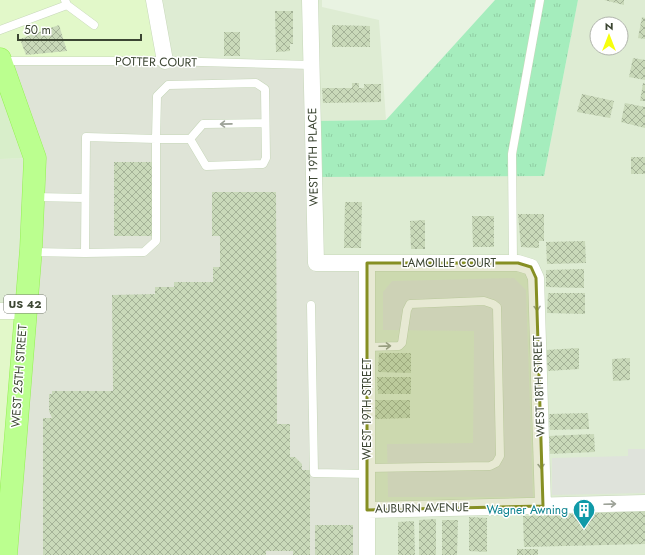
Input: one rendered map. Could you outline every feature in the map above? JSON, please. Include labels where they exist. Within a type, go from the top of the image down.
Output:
[{"type":"main road","name":"WEST 25TH STREET","points":[[0,60],[35,158],[30,252],[24,311],[6,555]]},
{"type":"street","points":[[154,0],[165,61]]},
{"type":"street","name":"WEST 19TH PLACE","points":[[310,0],[316,263],[367,263]]},
{"type":"street","name":"LAMOILLE COURT","points":[[367,263],[514,263],[531,267]]},
{"type":"street","name":"WEST 19TH STREET","points":[[367,263],[367,555]]},
{"type":"street","name":"WEST 18TH STREET","points":[[531,267],[536,278],[543,506]]},
{"type":"street","points":[[0,311],[24,311]]},
{"type":"street","name":"AUBURN AVENUE","points":[[367,510],[645,503]]},
{"type":"lane","points":[[514,263],[512,154],[540,0]]},
{"type":"lane","points":[[0,30],[66,3],[94,25]]},
{"type":"lane","name":"POTTER COURT","points":[[0,60],[165,61],[311,65]]},
{"type":"lane","points":[[30,252],[144,252],[156,241],[157,96],[168,85],[256,83],[265,89],[266,158],[263,164],[206,166],[190,139]]},
{"type":"lane","points":[[190,139],[203,124],[265,123]]},
{"type":"lane","points":[[85,252],[86,137],[190,139]]},
{"type":"lane","points":[[34,197],[85,198]]},
{"type":"lane","points":[[311,305],[314,473],[367,471],[386,468],[490,466],[496,463],[500,456],[498,307],[484,301],[410,304],[407,310],[402,342],[399,346],[367,347]]},
{"type":"highlighted area","points":[[367,263],[518,263],[531,267],[536,278],[543,506],[367,510]]},
{"type":"shaded area","points":[[0,0],[154,0],[165,61],[0,59]]},
{"type":"shaded area","points":[[154,0],[322,0],[322,7],[379,20],[386,120],[312,121],[165,61]]},
{"type":"shaded area","points":[[578,0],[645,0],[645,555],[367,555],[316,263],[313,177],[544,176]]},
{"type":"shaded area","points":[[0,59],[35,158],[0,159]]},
{"type":"shaded area","points":[[1,61],[311,65],[316,263],[367,263],[367,555],[6,555],[34,197]]},
{"type":"shaded area","points":[[35,158],[24,311],[0,311],[0,159]]},
{"type":"shaded area","points":[[514,278],[526,290],[533,497],[388,497],[387,444],[473,443],[474,331],[383,330],[383,292],[392,281]]},
{"type":"shaded area","points":[[0,311],[24,311],[0,555]]},
{"type":"shaded area","points":[[628,449],[645,449],[645,493],[552,495],[552,458],[628,456]]},
{"type":"green space","points":[[495,0],[578,0],[544,176],[313,177],[312,121],[386,120]]},
{"type":"building","points":[[604,0],[624,0],[624,5]]},
{"type":"building","points":[[275,11],[293,11],[293,44],[290,44],[290,51],[276,52]]},
{"type":"building","points":[[642,17],[645,18],[645,39],[638,38]]},
{"type":"building","points":[[59,25],[67,51],[26,55],[20,39]]},
{"type":"building","points":[[332,25],[370,26],[370,47],[332,47]]},
{"type":"building","points":[[224,32],[240,32],[240,56],[224,56]]},
{"type":"building","points":[[633,58],[645,60],[645,80],[629,77]]},
{"type":"building","points":[[352,83],[359,83],[359,88],[364,88],[364,84],[381,84],[381,102],[323,103],[322,88],[352,88]]},
{"type":"building","points":[[643,83],[645,84],[645,101],[640,101]]},
{"type":"building","points":[[582,94],[614,101],[610,118],[577,112]]},
{"type":"building","points":[[625,103],[645,107],[645,128],[621,122]]},
{"type":"building","points":[[631,157],[645,157],[645,174],[631,174]]},
{"type":"building","points":[[114,162],[153,162],[152,236],[114,236]]},
{"type":"building","points":[[212,192],[276,192],[277,424],[290,424],[290,457],[295,457],[302,464],[302,470],[310,470],[310,555],[293,555],[293,551],[266,551],[266,555],[43,555],[43,418],[52,418],[49,411],[49,394],[52,394],[52,391],[113,391],[112,295],[155,294],[155,287],[174,287],[174,282],[213,282],[213,267],[220,267],[220,236],[212,236]]},
{"type":"building","points":[[345,202],[362,202],[361,248],[344,248]]},
{"type":"building","points":[[518,214],[544,214],[544,241],[539,241],[539,248],[521,247]]},
{"type":"building","points":[[472,216],[494,216],[494,247],[473,247]]},
{"type":"building","points":[[425,220],[425,249],[411,249],[410,221]]},
{"type":"building","points":[[585,241],[586,263],[547,264],[546,242]]},
{"type":"building","points":[[584,269],[584,288],[546,287],[546,270]]},
{"type":"building","points":[[548,293],[585,293],[585,314],[547,313]]},
{"type":"building","points":[[579,348],[579,369],[548,371],[546,350]]},
{"type":"building","points":[[379,353],[411,353],[411,373],[378,372]]},
{"type":"building","points":[[630,358],[630,380],[613,381],[612,359]]},
{"type":"building","points":[[377,377],[411,377],[411,394],[378,394]]},
{"type":"building","points":[[375,400],[410,400],[410,418],[375,419]]},
{"type":"building","points":[[588,413],[589,429],[550,430],[549,414]]},
{"type":"building","points":[[594,434],[595,452],[548,454],[548,436]]},
{"type":"building","name":"Wagner Awning","points":[[645,511],[645,544],[524,547],[523,516]]},
{"type":"building","points":[[469,517],[487,518],[487,552],[469,551]]},
{"type":"building","points":[[436,519],[436,555],[419,555],[419,520]]},
{"type":"building","points":[[442,520],[458,520],[457,555],[442,555]]},
{"type":"building","points":[[414,521],[415,555],[398,555],[398,522]]},
{"type":"building","points":[[315,525],[353,525],[353,555],[315,555]]},
{"type":"building","points":[[517,549],[538,549],[538,555],[517,555]]},
{"type":"place","name":"Wagner Awning","points":[[584,530]]}]
